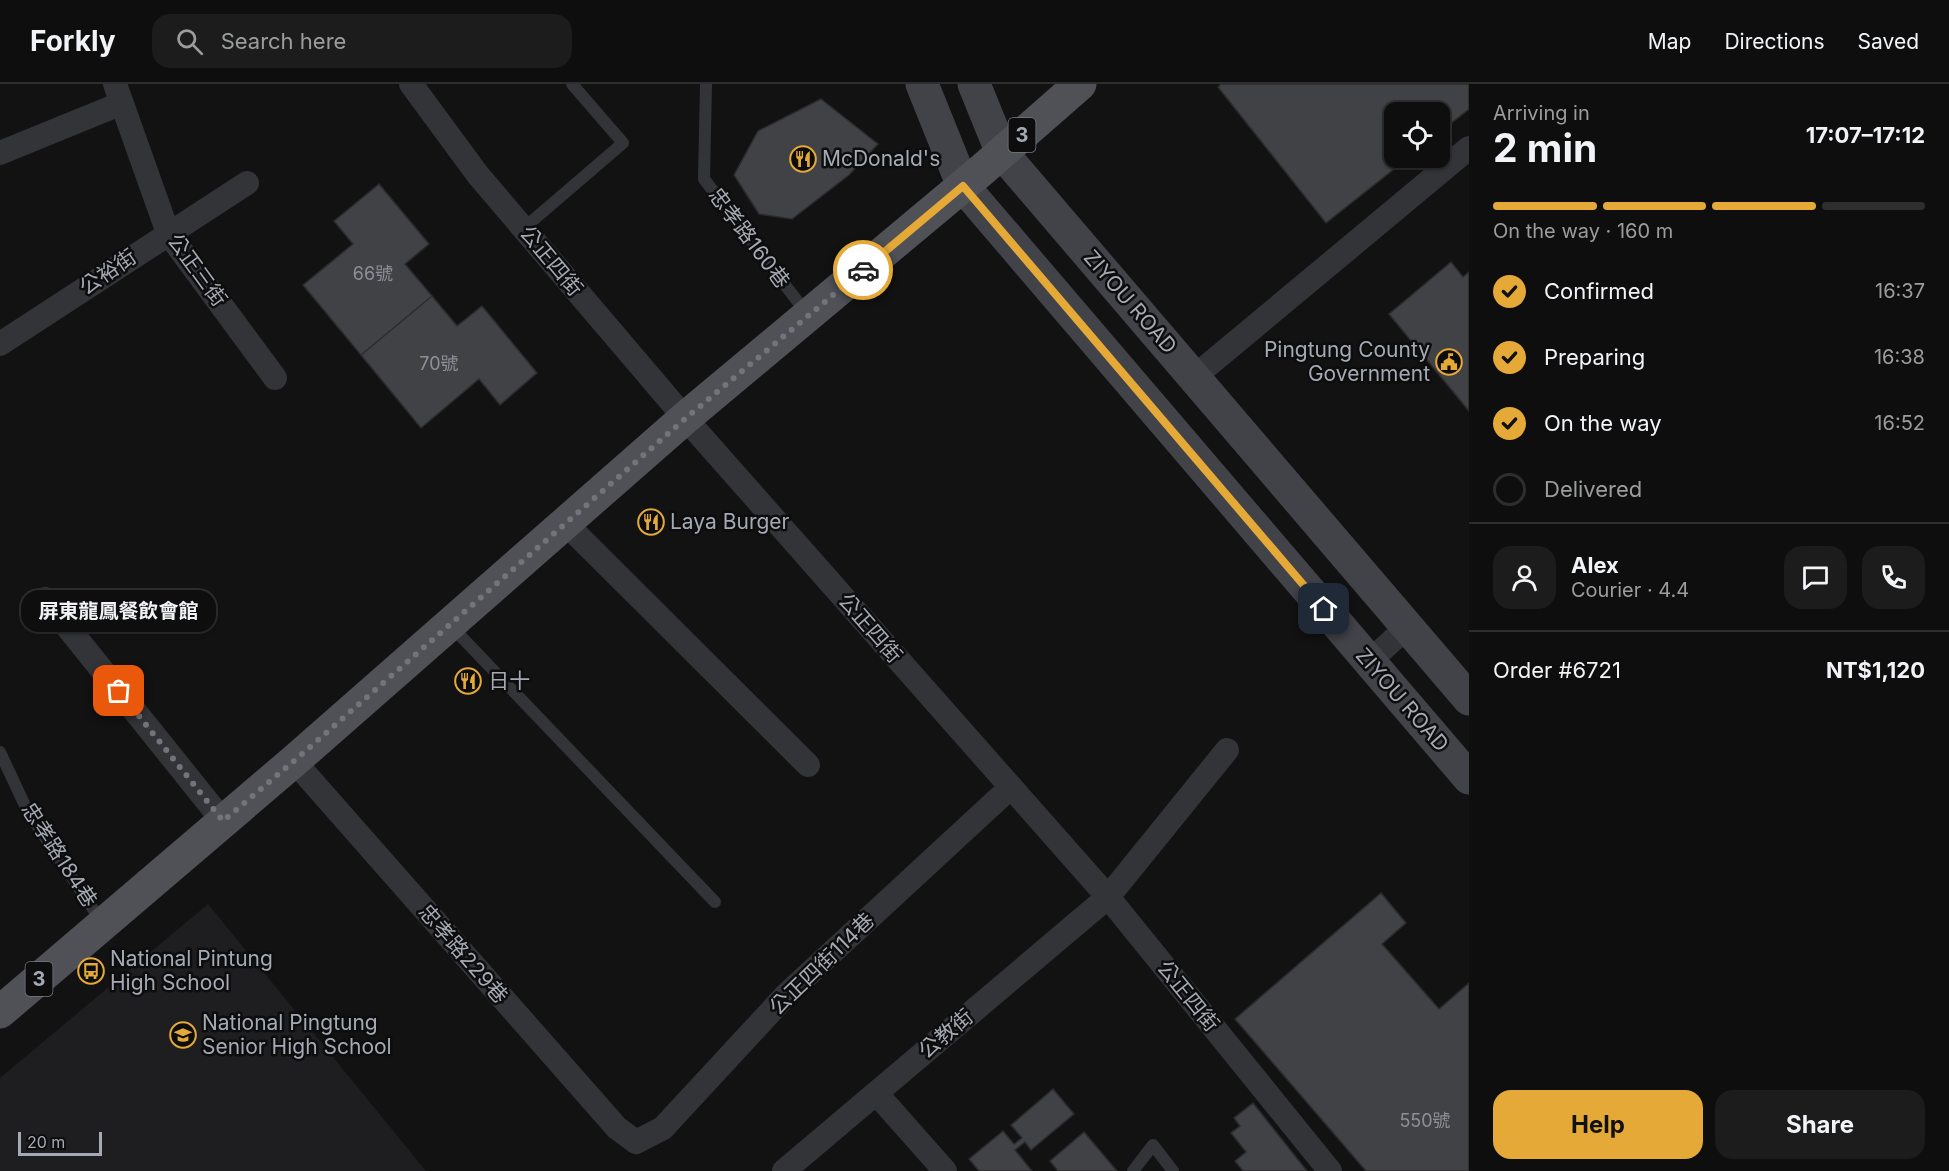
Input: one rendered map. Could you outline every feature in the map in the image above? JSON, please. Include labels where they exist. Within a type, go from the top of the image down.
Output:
[{"type":"main road","name":"3","points":[[0,1012],[294,761],[686,418],[1002,153],[1080,84]]},
{"type":"street","name":"公正四街","points":[[411,84],[478,175],[686,418],[1108,897],[1330,1171]]},
{"type":"street","name":"ZIYOU ROAD","points":[[922,84],[963,186],[1469,778]]},
{"type":"street","name":"ZIYOU ROAD","points":[[974,84],[1002,153],[1469,699]]},
{"type":"street","points":[[0,153],[118,94]]},
{"type":"street","name":"公正三街","points":[[118,94],[168,233],[275,378]]},
{"type":"street","points":[[1194,377],[1469,148]]},
{"type":"street","name":"公裕街","points":[[0,344],[247,183]]},
{"type":"street","points":[[565,524],[808,765]]},
{"type":"street","points":[[45,599],[223,821]]},
{"type":"street","points":[[1370,662],[1407,627]]},
{"type":"street","name":"公教街","points":[[784,1171],[1108,897],[1227,750]]},
{"type":"street","name":"忠孝路229巷","points":[[294,761],[617,1128],[636,1142]]},
{"type":"street","name":"公正四街114巷","points":[[636,1142],[663,1128],[787,994],[1011,787]]},
{"type":"street","points":[[876,1093],[945,1171]]},
{"type":"lane","points":[[524,228],[623,143],[572,84]]},
{"type":"lane","name":"忠孝路160巷","points":[[706,84],[704,179],[809,316]]},
{"type":"lane","points":[[450,625],[715,902]]},
{"type":"lane","name":"忠孝路184巷","points":[[0,752],[28,812],[103,925]]},
{"type":"lane","points":[[1133,1171],[1153,1145],[1173,1171]]},
{"type":"shaded area","name":"National Pingtung Senior High School","points":[[208,904],[426,1171],[0,1171],[0,1078]]},
{"type":"building","points":[[1221,84],[1469,84],[1469,109],[1450,124],[1450,102],[1384,102],[1384,168],[1395,168],[1326,223],[1218,87]]},
{"type":"building","name":"McDonald's","points":[[821,99],[878,144],[849,175],[792,219],[759,214],[734,175],[758,131]]},
{"type":"building","points":[[379,184],[429,244],[405,264],[432,296],[361,355],[303,285],[353,244],[334,221]]},
{"type":"building","name":"Pingtung County Government","points":[[1451,262],[1463,277],[1469,272],[1469,411],[1389,314]]},
{"type":"building","points":[[432,296],[457,326],[482,306],[537,373],[500,405],[479,379],[421,428],[361,355]]},
{"type":"building","points":[[1381,893],[1406,923],[1382,944],[1439,1009],[1469,983],[1469,1171],[1366,1171],[1235,1019]]},
{"type":"building","points":[[1053,1089],[1074,1114],[1031,1150],[1025,1142],[1015,1150],[1032,1171],[979,1171],[969,1159],[1003,1131],[1014,1144],[1022,1138],[1011,1125]]},
{"type":"building","points":[[1253,1103],[1307,1171],[1243,1171],[1235,1161],[1246,1152],[1231,1133],[1240,1126],[1234,1118]]},
{"type":"building","points":[[1084,1132],[1117,1171],[1058,1171],[1050,1161]]},
{"type":"way so far","points":[[119,691],[223,821],[686,418],[863,270]]},
{"type":"place","name":"McDonald's","points":[[803,159]]},
{"type":"place","name":"Pingtung County Government","points":[[1449,362]]},
{"type":"place","name":"Laya Burger","points":[[651,522]]},
{"type":"place","name":"日十","points":[[468,681]]},
{"type":"place","name":"屏東龍鳳餐飲會館","points":[[119,691]]},
{"type":"place","name":"National Pintung High School","points":[[91,971]]},
{"type":"place","name":"National Pingtung Senior High School","points":[[183,1035]]},
{"type":"route","points":[[863,270],[963,186],[1324,609]]}]
